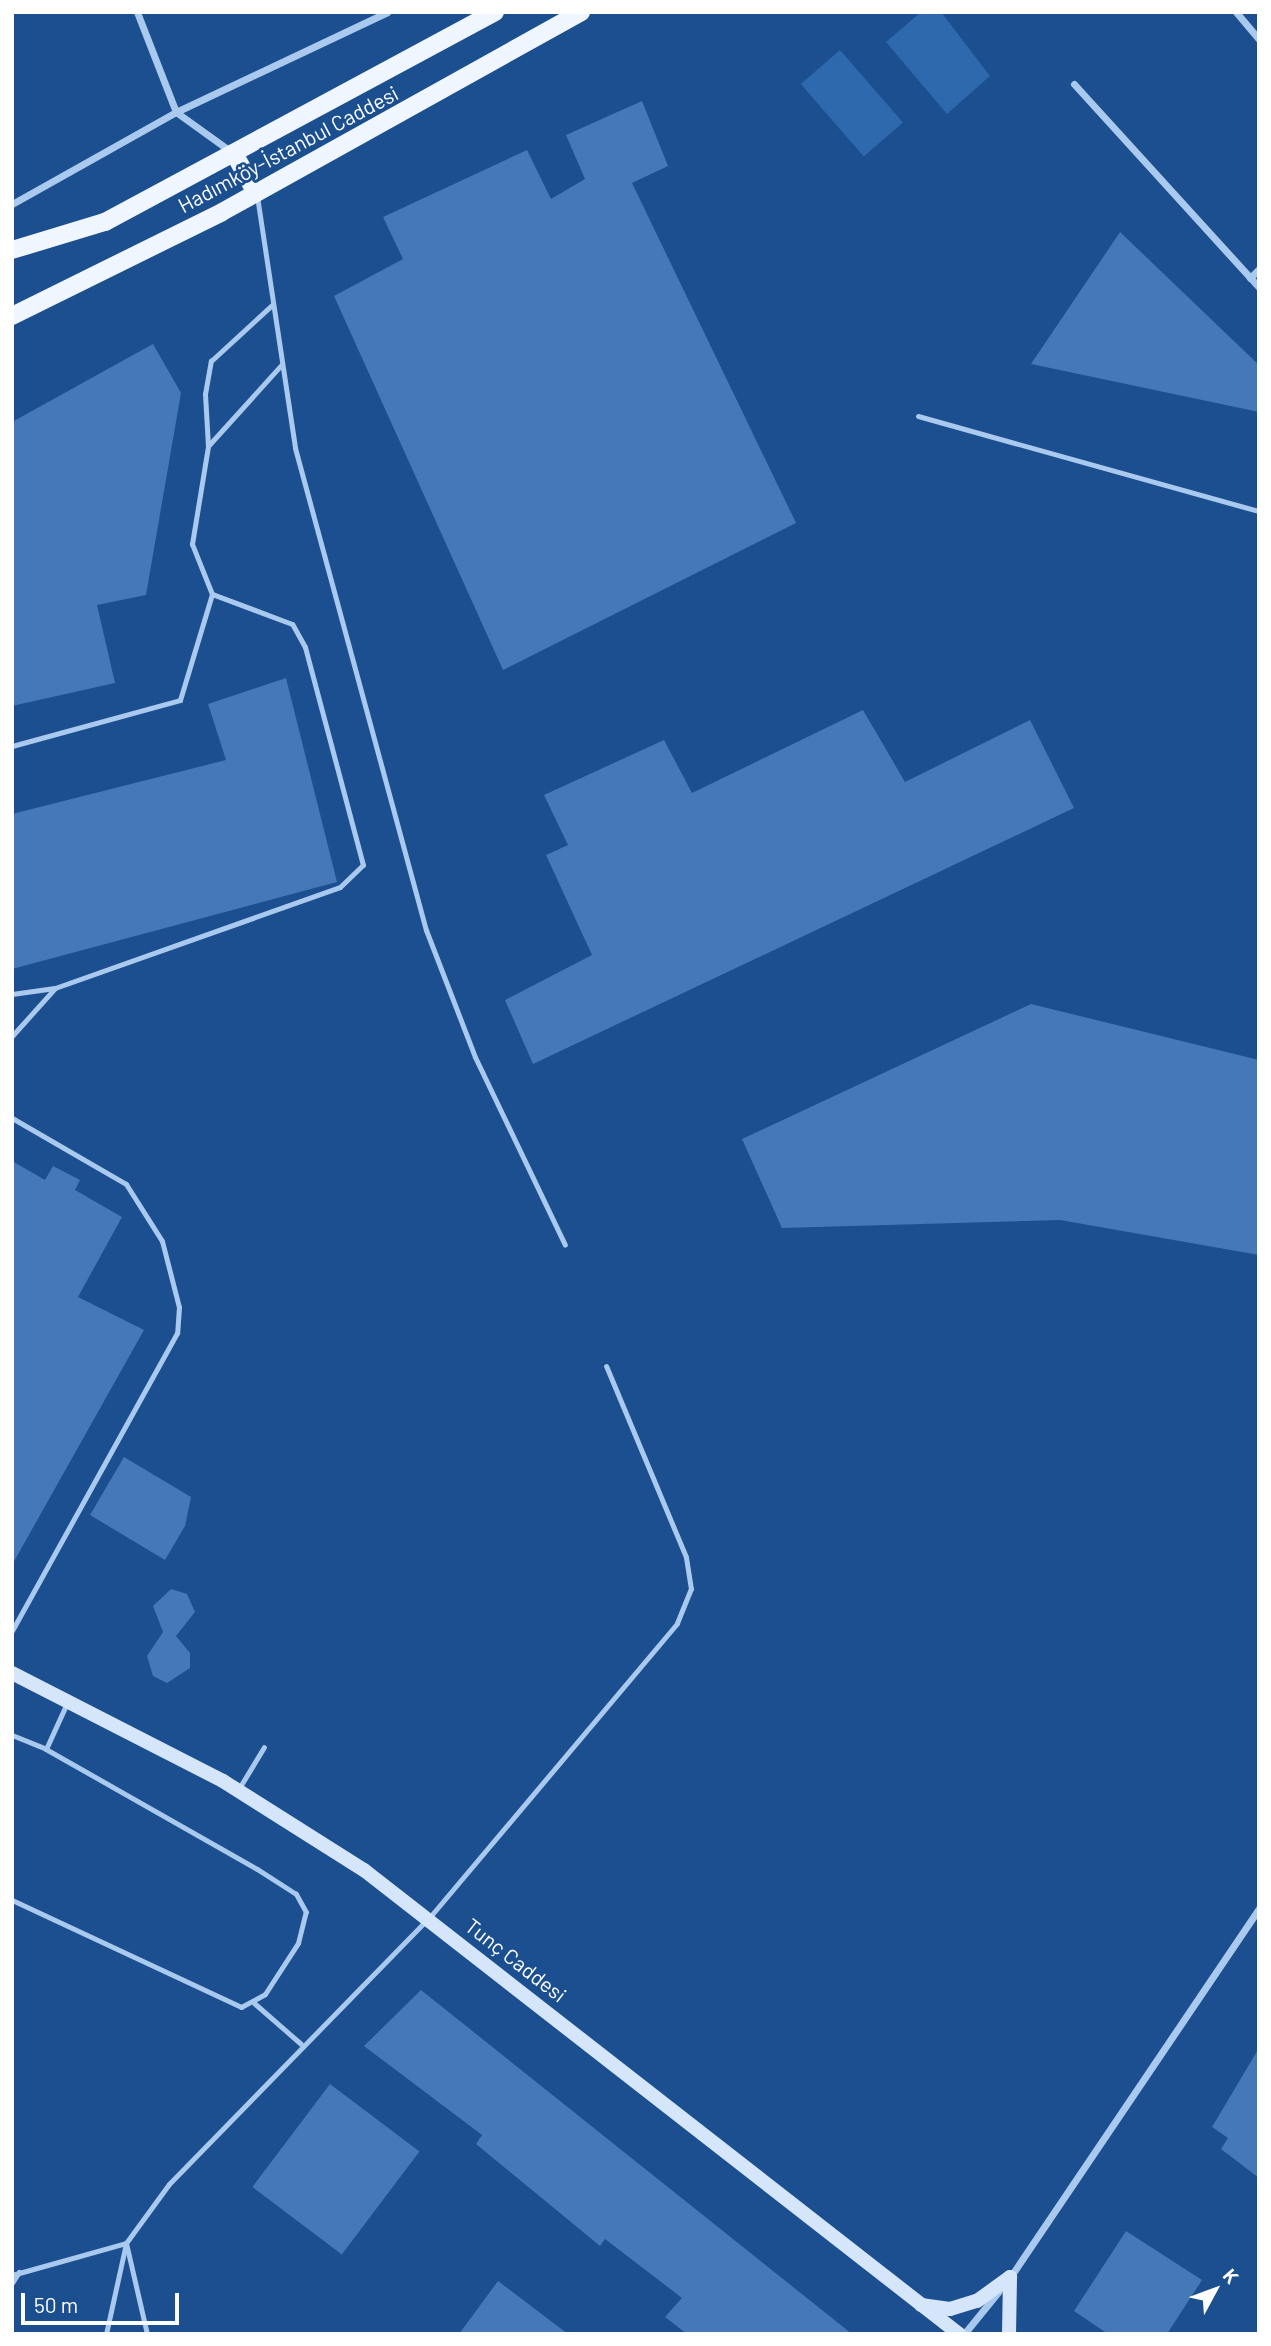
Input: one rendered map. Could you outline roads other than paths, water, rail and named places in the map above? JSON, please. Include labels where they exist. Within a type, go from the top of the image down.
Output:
[{"type":"main road","name":"Hadımköy-İstanbul Caddesi","points":[[12,250],[104,222],[235,155],[495,12]]},
{"type":"main road","name":"Hadımköy-İstanbul Caddesi","points":[[12,316],[256,193],[581,12]]},
{"type":"main road","points":[[235,155],[256,193]]},
{"type":"main road","name":"Tunç Caddesi","points":[[12,1672],[237,1790],[429,1918],[959,2334]]},
{"type":"main road","points":[[920,2305],[950,2309],[976,2301],[1010,2277]]},
{"type":"main road","points":[[1009,2334],[1010,2277]]},
{"type":"street","points":[[136,12],[176,112],[235,155]]},
{"type":"street","points":[[12,204],[176,112],[388,12]]},
{"type":"street","points":[[1236,12],[1259,39]]},
{"type":"street","points":[[1074,84],[1259,286]]},
{"type":"street","points":[[1250,278],[1259,269]]},
{"type":"street","points":[[964,2334],[1010,2277],[1259,1909]]},
{"type":"lane","points":[[256,193],[282,364],[336,612],[368,706],[426,930],[475,1058],[565,1245]]},
{"type":"lane","points":[[12,746],[180,700],[212,594],[192,544],[208,446],[205,394],[211,361],[272,305]]},
{"type":"lane","points":[[208,446],[282,364]]},
{"type":"lane","points":[[918,416],[1259,511]]},
{"type":"lane","points":[[12,994],[55,988],[340,887],[363,865],[309,661],[292,624],[212,594]]},
{"type":"lane","points":[[12,1036],[55,988]]},
{"type":"lane","points":[[12,1118],[126,1184],[162,1241],[179,1307],[177,1333],[12,1631]]},
{"type":"lane","points":[[106,2334],[126,2243],[169,2184],[301,2044],[429,1918],[677,1623],[691,1589],[686,1556],[606,1366]]},
{"type":"lane","points":[[47,1749],[68,1699]]},
{"type":"lane","points":[[12,1735],[47,1749],[296,1894],[306,1912],[298,1943],[254,2003],[241,2007],[12,1900]]},
{"type":"lane","points":[[237,1790],[264,1746]]},
{"type":"lane","points":[[254,2003],[301,2044]]},
{"type":"lane","points":[[12,2275],[21,2269],[126,2243]]},
{"type":"lane","points":[[126,2243],[147,2334]]},
{"type":"lane","points":[[12,2283],[21,2269]]}]
